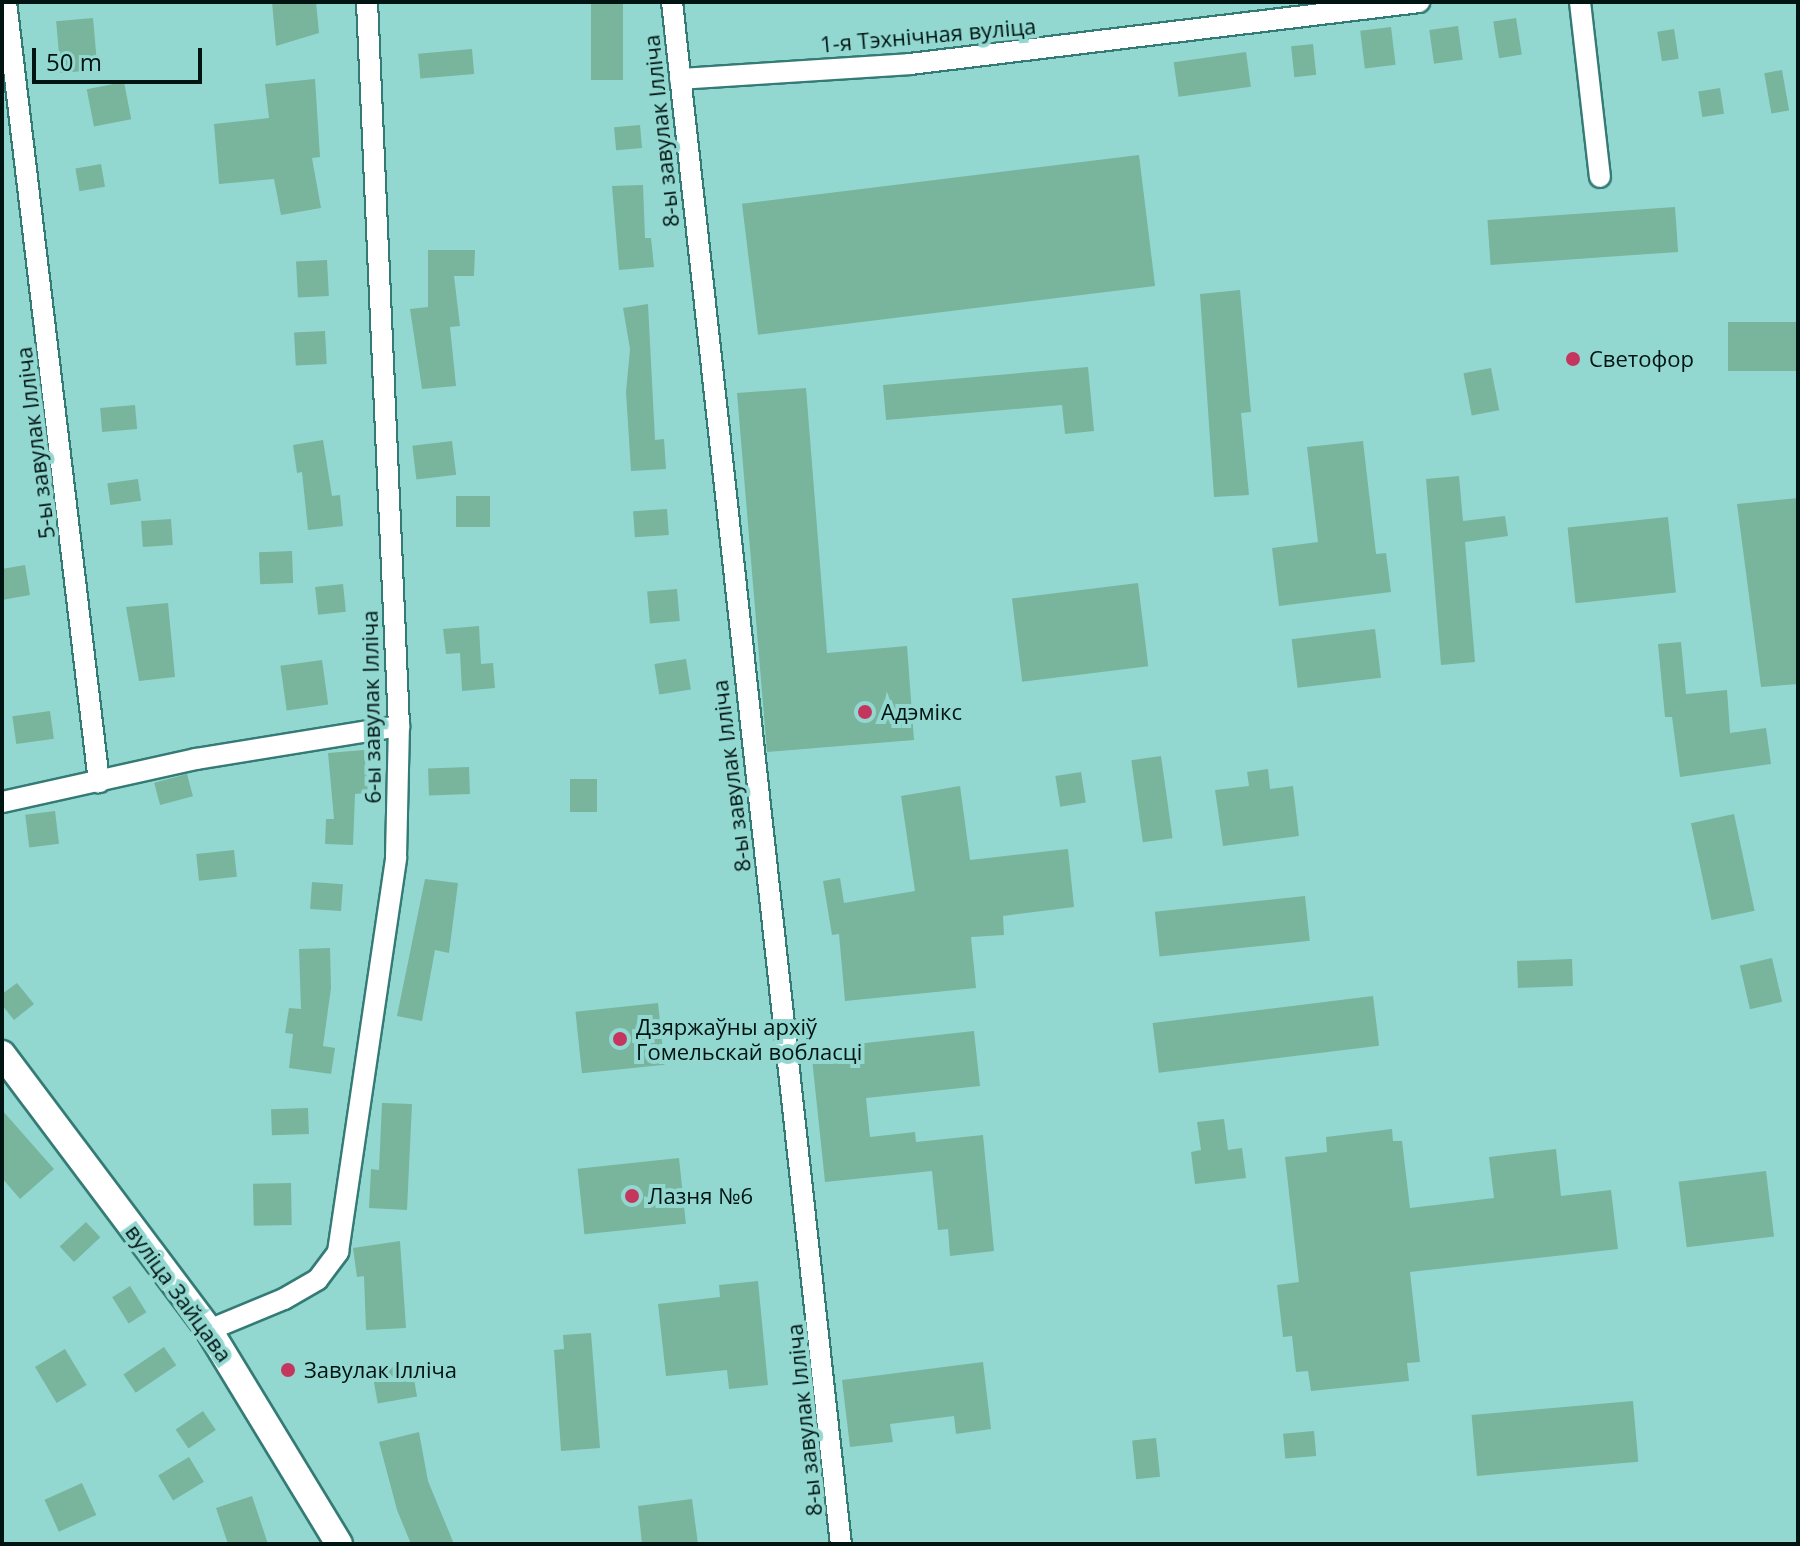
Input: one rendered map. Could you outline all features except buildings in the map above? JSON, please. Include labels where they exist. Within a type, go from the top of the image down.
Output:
[{"type":"street","name":"5-ы завулак Ілліча","points":[[6,2],[99,782]]},
{"type":"street","name":"6-ы завулак Ілліча","points":[[209,1330],[284,1299],[318,1279],[338,1252],[396,857],[399,726],[367,2]]},
{"type":"street","name":"8-ы завулак Ілліча","points":[[672,2],[841,1544]]},
{"type":"street","name":"1-я Тэхнічная вуліца","points":[[680,79],[910,64],[1419,2]]},
{"type":"street","points":[[1580,2],[1600,177]]},
{"type":"street","points":[[2,802],[196,759],[399,726]]},
{"type":"street","name":"вуліца Зайцава","points":[[2,1054],[209,1330],[339,1544]]},
{"type":"place","name":"Светофор","points":[[1573,359]]},
{"type":"place","name":"Адэмікс","points":[[865,712]]},
{"type":"place","name":"Дзяржаўны архіў Гомельскай вобласці","points":[[620,1039]]},
{"type":"place","name":"Лазня №6","points":[[632,1196]]},
{"type":"place","name":"Завулак Ілліча","points":[[288,1370]]}]
